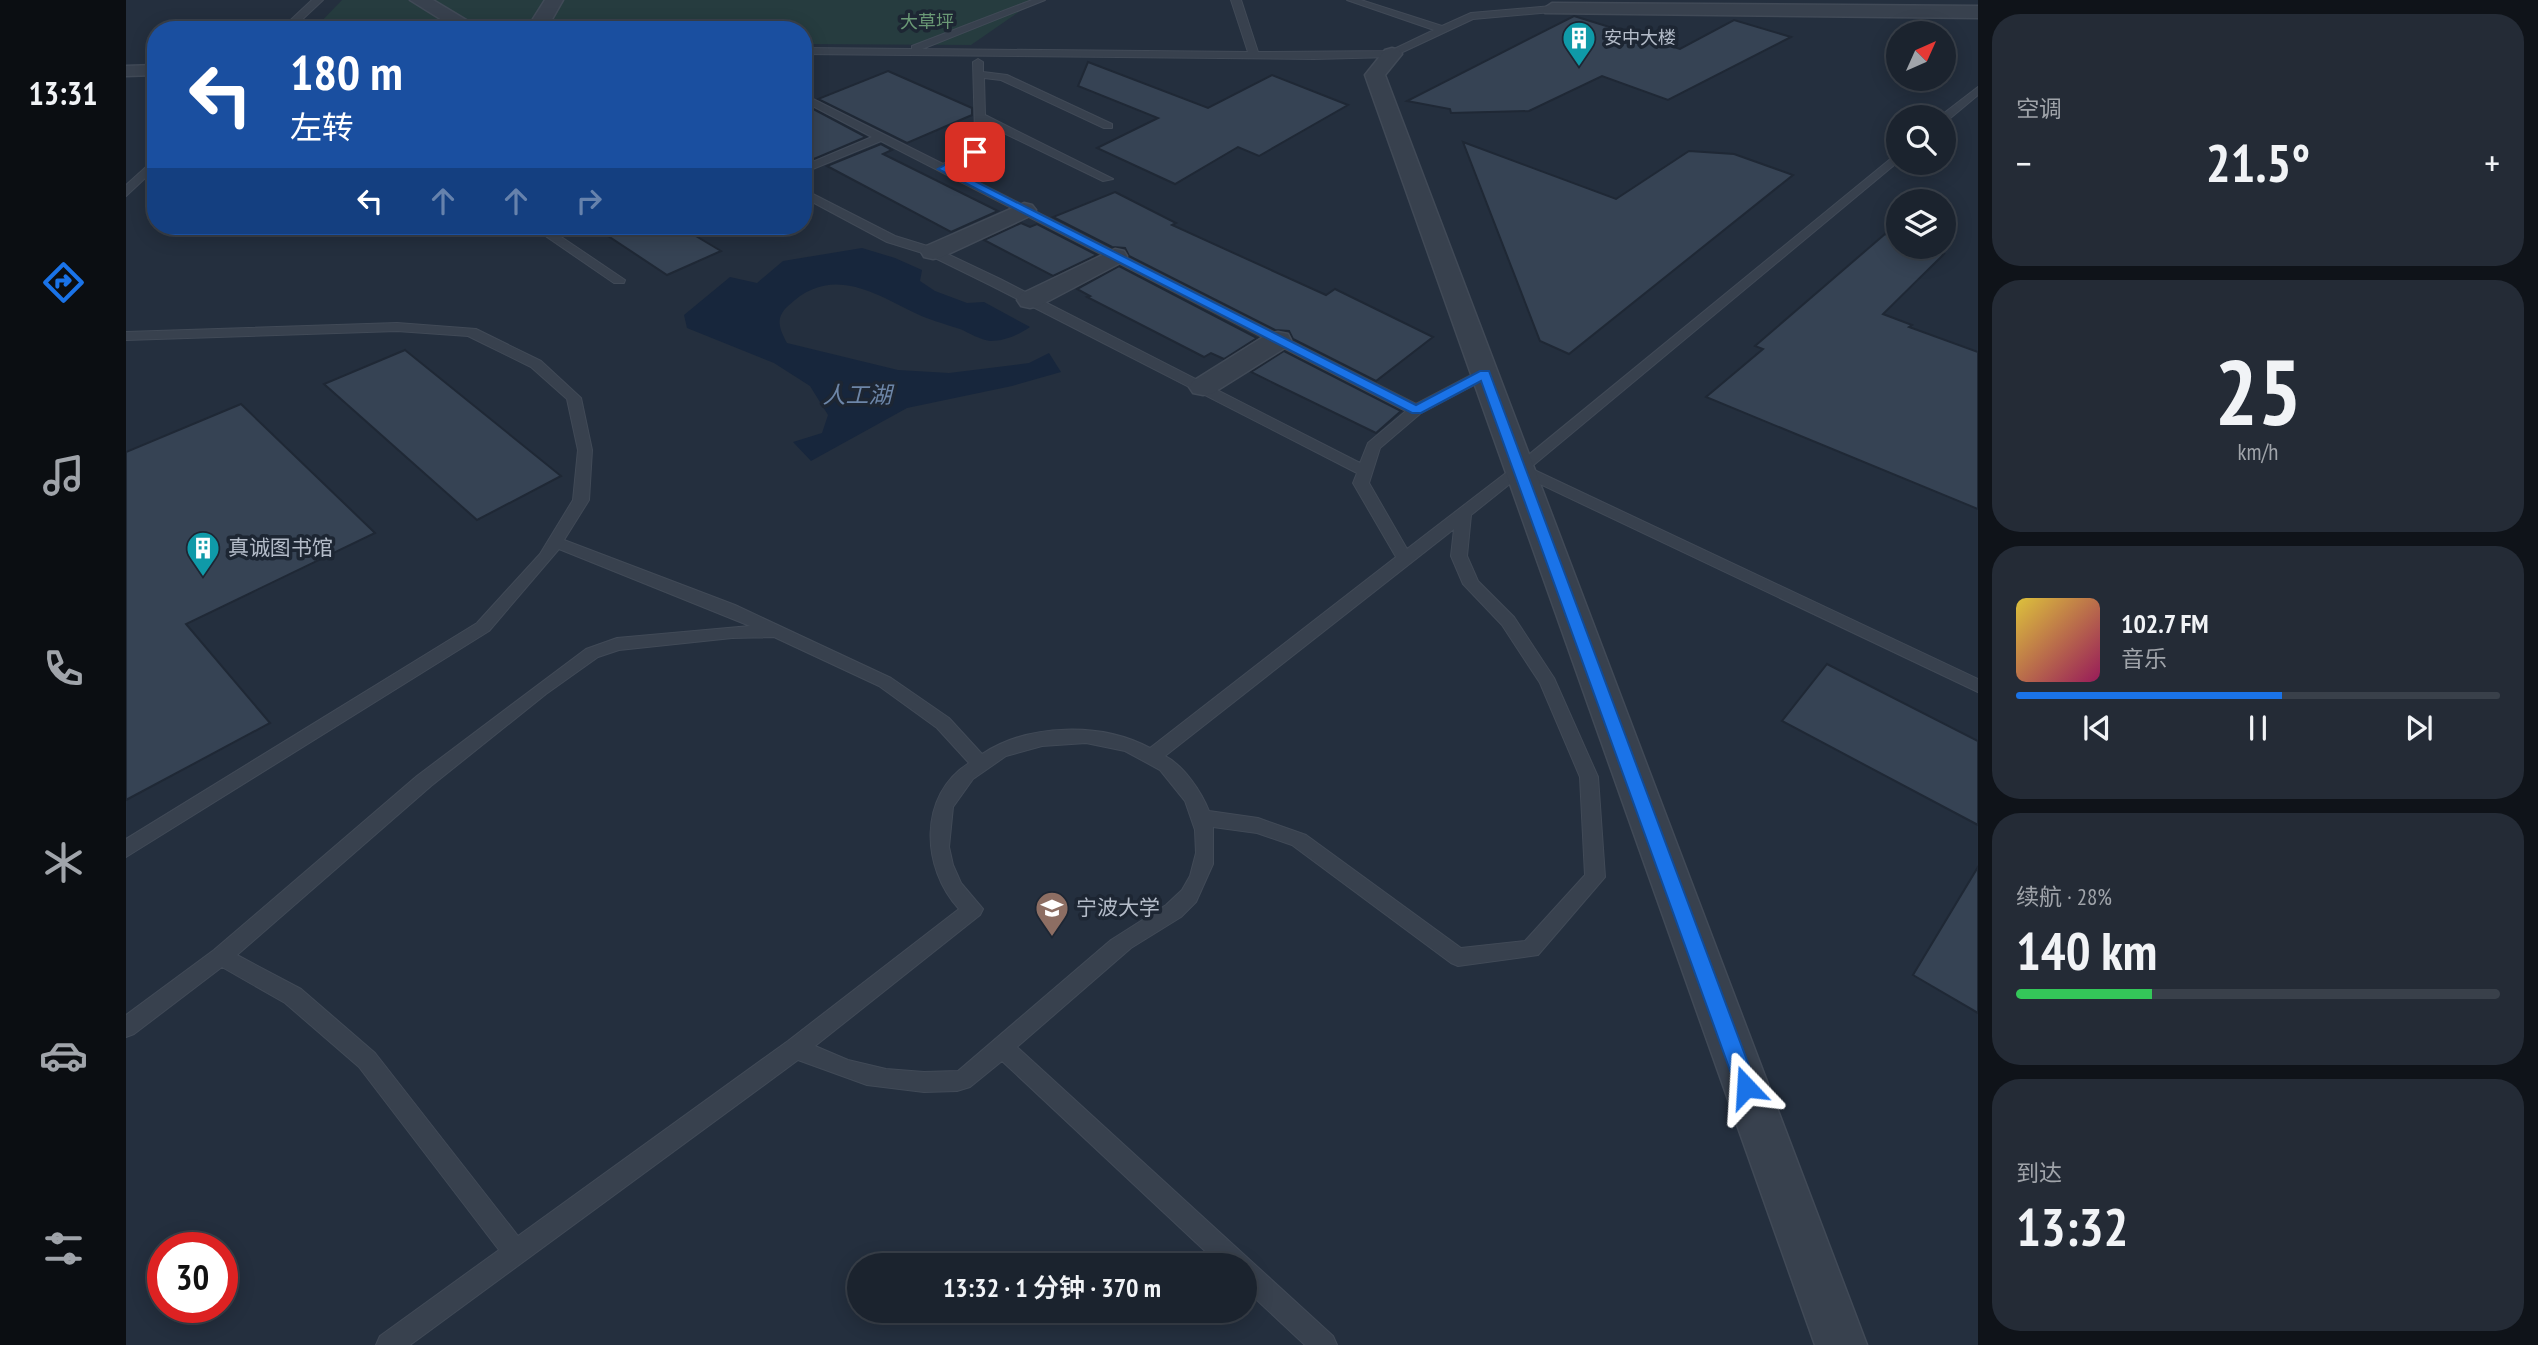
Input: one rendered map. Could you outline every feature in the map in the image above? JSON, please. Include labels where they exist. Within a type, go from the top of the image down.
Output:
[{"type":"street","points":[[419,0],[457,21]]},
{"type":"street","points":[[541,21],[554,0]]},
{"type":"street","points":[[1552,9],[1978,12]]},
{"type":"street","points":[[1392,54],[1375,75],[1841,1345]]},
{"type":"street","points":[[126,71],[147,70]]},
{"type":"street","points":[[933,252],[1024,210]]},
{"type":"street","points":[[1030,300],[1115,256]]},
{"type":"street","points":[[1203,387],[1278,340]]},
{"type":"lane","points":[[295,21],[318,0]]},
{"type":"lane","points":[[906,51],[1040,0]]},
{"type":"lane","points":[[1236,0],[1254,55]]},
{"type":"lane","points":[[1352,0],[1443,30]]},
{"type":"lane","points":[[812,51],[1392,54],[1443,30],[1469,12],[1552,9]]},
{"type":"lane","points":[[943,169],[975,152],[980,132],[978,52]]},
{"type":"lane","points":[[978,74],[1003,77],[1108,126]]},
{"type":"lane","points":[[1956,108],[1978,90]]},
{"type":"lane","points":[[812,102],[1416,410]]},
{"type":"lane","points":[[980,117],[1107,179]]},
{"type":"lane","points":[[812,166],[881,137]]},
{"type":"lane","points":[[1151,757],[1520,469],[1886,166]]},
{"type":"lane","points":[[126,192],[147,170]]},
{"type":"lane","points":[[812,197],[891,239],[933,252],[1030,300],[1365,471]]},
{"type":"lane","points":[[551,235],[619,280]]},
{"type":"lane","points":[[126,336],[397,327],[471,332],[536,364],[574,398],[585,450],[581,500],[546,557],[483,627],[126,849]]},
{"type":"lane","points":[[1405,559],[1362,483],[1373,446],[1416,410],[1485,374]]},
{"type":"lane","points":[[1520,469],[1978,686]]},
{"type":"lane","points":[[1204,818],[1258,826],[1299,840],[1458,957],[1531,949],[1595,877],[1589,777],[1548,682],[1507,621],[1471,584],[1459,556],[1463,513]]},
{"type":"lane","points":[[555,542],[729,609],[885,682],[943,723],[980,764]]},
{"type":"lane","points":[[126,1027],[221,956],[424,781],[592,653],[617,644],[721,633],[778,631]]},
{"type":"lane","points":[[389,1345],[796,1048],[973,909],[960,899],[941,867],[938,831],[948,798],[971,770],[1003,748],[1042,737],[1083,735],[1124,743],[1159,761],[1188,786],[1204,818],[1206,853],[1194,888],[1168,917],[1129,938],[964,1079],[919,1084],[878,1077],[820,1061],[796,1048]]},
{"type":"lane","points":[[221,956],[293,996],[367,1060],[516,1253]]},
{"type":"lane","points":[[1002,1047],[1225,1253]]},
{"type":"lane","points":[[1257,1283],[1324,1345]]},
{"type":"green space","name":"大草坪","points":[[342,0],[1036,0],[971,45],[812,44],[812,21],[322,21]]},
{"type":"water","name":"人工湖","points":[[862,248],[922,270],[920,281],[935,291],[967,303],[984,302],[1030,327],[1006,339],[986,340],[920,315],[867,290],[835,284],[804,294],[784,310],[780,323],[787,343],[898,370],[949,373],[1029,363],[1049,353],[1061,372],[1012,386],[907,408],[811,461],[793,442],[822,433],[828,415],[810,386],[774,363],[687,328],[684,315],[730,277],[757,283],[783,261]]},
{"type":"building","name":"安中大楼","points":[[1574,16],[1680,49],[1734,20],[1791,37],[1668,100],[1602,76],[1529,111],[1451,113],[1450,109],[1407,101]]},
{"type":"building","points":[[1088,62],[1208,108],[1272,75],[1348,105],[1259,156],[1238,147],[1175,184],[1097,148],[1158,118],[1078,86]]},
{"type":"building","points":[[888,71],[972,108],[972,115],[907,143],[818,99]]},
{"type":"building","points":[[812,109],[866,137],[814,159]]},
{"type":"building","points":[[1463,142],[1616,199],[1689,151],[1734,154],[1793,175],[1569,354],[1540,341]]},
{"type":"building","points":[[881,144],[892,150],[883,154],[998,211],[951,232],[827,166]]},
{"type":"building","points":[[1115,192],[1176,223],[1172,225],[1326,295],[1335,289],[1433,337],[1376,381],[1293,339],[1289,331],[1275,330],[1129,256],[1125,248],[1112,247],[1053,217]]},
{"type":"building","points":[[1021,223],[1030,227],[1037,224],[1097,255],[1053,276],[984,240]]},
{"type":"building","points":[[1885,234],[1886,259],[1939,259],[1883,314],[1912,325],[1909,327],[1978,352],[1978,509],[1706,397],[1763,349],[1755,346]]},
{"type":"building","points":[[607,235],[694,235],[721,251],[667,275]]},
{"type":"building","points":[[1119,266],[1257,338],[1224,359],[1211,353],[1204,357],[1087,297],[1090,296],[1077,289]]},
{"type":"building","points":[[405,350],[561,476],[477,520],[324,384]]},
{"type":"building","points":[[1284,351],[1401,411],[1376,433],[1251,372]]},
{"type":"building","name":"真诚图书馆","points":[[241,404],[375,533],[186,624],[270,723],[126,800],[126,452]]},
{"type":"building","points":[[1827,664],[1978,741],[1978,825],[1782,721]]},
{"type":"building","points":[[1978,867],[1978,1013],[1913,975]]},
{"type":"place","name":"安中大楼","points":[[1579,68]]},
{"type":"place","name":"真诚图书馆","points":[[203,578]]},
{"type":"place","name":"宁波大学","points":[[1052,938]]},
{"type":"route","points":[[975,152],[943,169],[1416,410],[1485,374],[1746,1087]]}]
